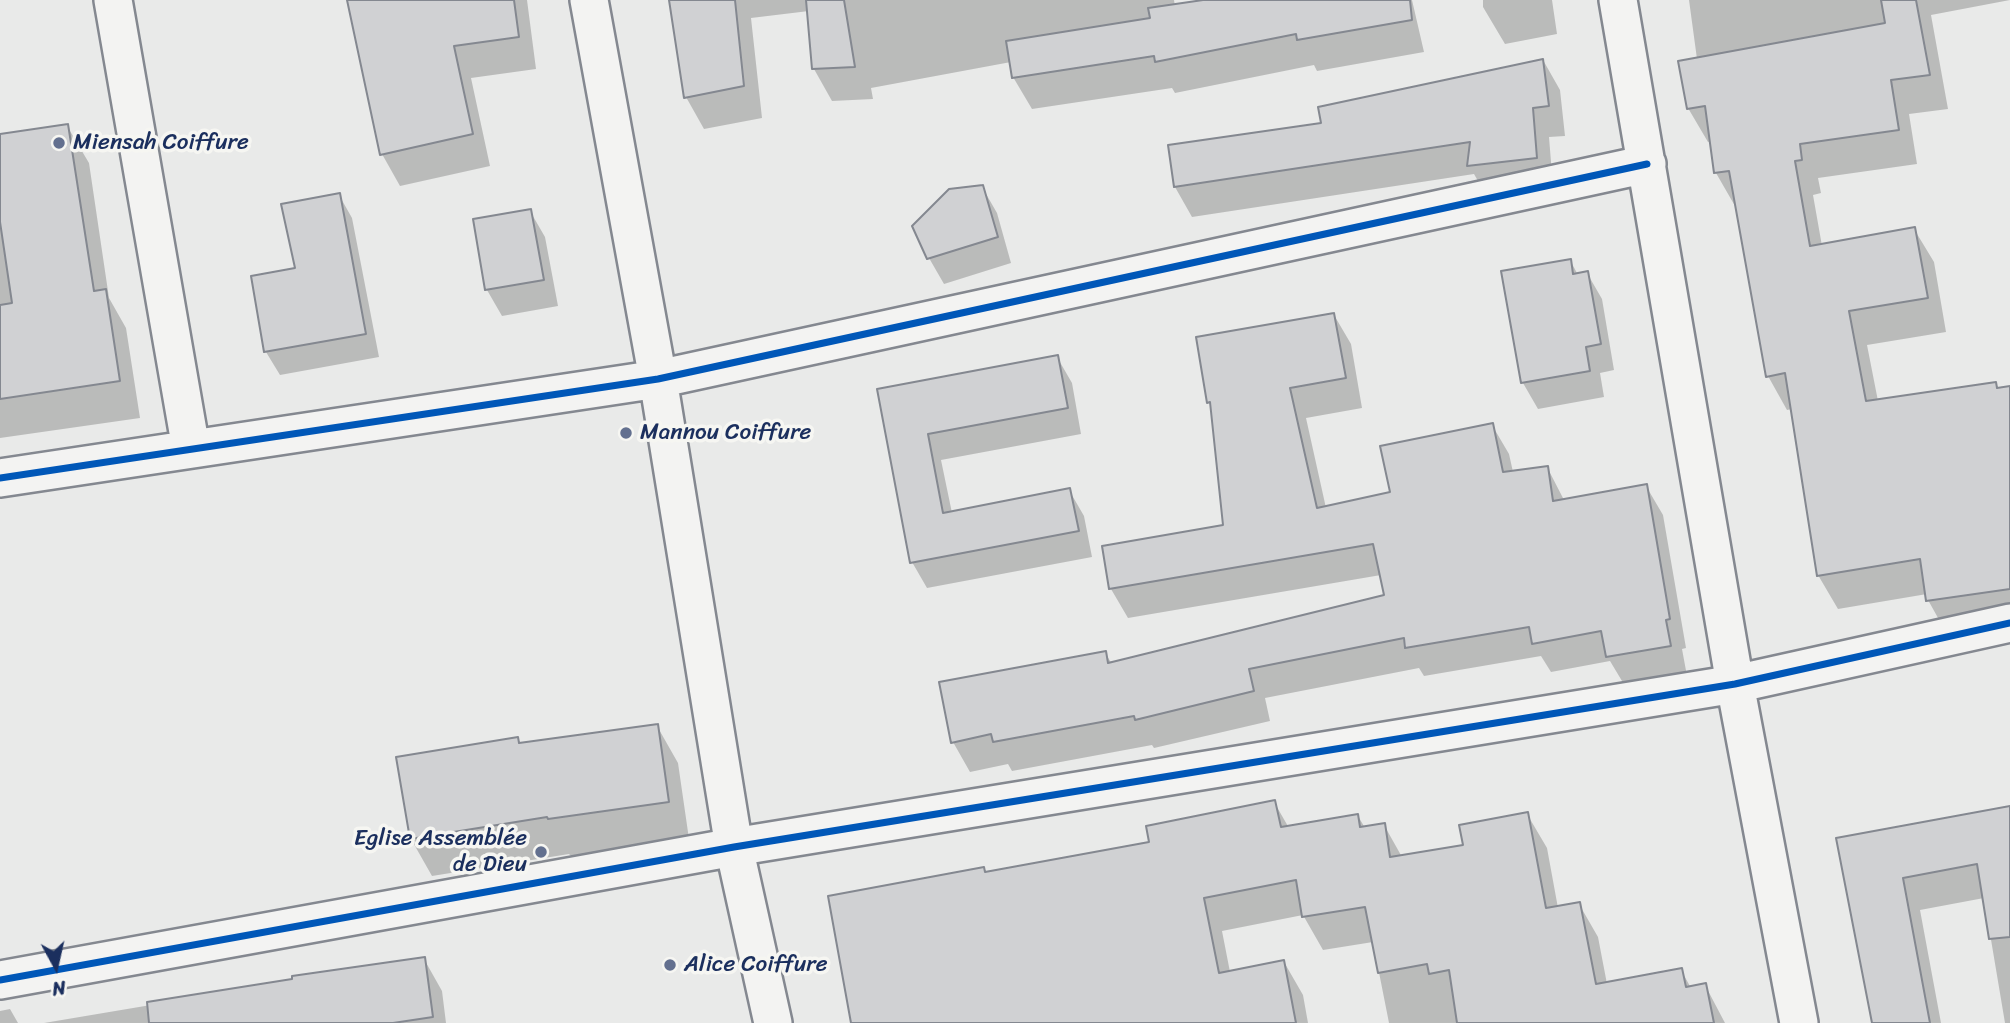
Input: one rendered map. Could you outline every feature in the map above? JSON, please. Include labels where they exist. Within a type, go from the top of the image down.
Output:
[{"type":"street","points":[[113,0],[191,449]]},
{"type":"street","points":[[589,0],[659,379],[734,847],[773,1023]]},
{"type":"street","points":[[1618,0],[1735,684],[1799,1023]]},
{"type":"street","points":[[0,478],[659,379],[1647,164]]},
{"type":"street","points":[[0,979],[734,847],[1735,684],[2010,623]]},
{"type":"building","points":[[347,0],[514,0],[519,37],[454,46],[473,134],[380,155]]},
{"type":"building","points":[[669,0],[735,0],[744,86],[684,98]]},
{"type":"building","points":[[806,0],[844,0],[855,67],[812,69]]},
{"type":"building","points":[[1203,0],[1410,0],[1412,20],[1297,40],[1296,34],[1155,62],[1154,56],[1012,78],[1006,41],[1150,18],[1148,8]]},
{"type":"building","points":[[1881,0],[1916,0],[1930,75],[1891,80],[1899,130],[1800,144],[1802,160],[1795,161],[1810,246],[1915,227],[1928,298],[1849,311],[1866,401],[1996,382],[1997,388],[2010,386],[2010,589],[1926,601],[1920,559],[1817,576],[1785,373],[1766,377],[1729,171],[1714,173],[1705,106],[1687,109],[1678,61],[1885,23]]},
{"type":"building","points":[[1543,59],[1549,106],[1533,108],[1537,158],[1467,166],[1470,142],[1174,187],[1168,145],[1321,123],[1318,107]]},
{"type":"building","points":[[68,124],[94,291],[106,289],[120,381],[0,399],[0,305],[12,303],[0,222],[0,134]]},
{"type":"building","points":[[983,185],[998,237],[927,259],[912,226],[949,189]]},
{"type":"building","points":[[340,193],[366,334],[264,352],[251,276],[295,268],[281,204]]},
{"type":"building","points":[[531,209],[544,280],[485,290],[473,219]]},
{"type":"building","points":[[1571,259],[1573,274],[1588,271],[1601,344],[1586,347],[1590,371],[1521,383],[1501,271]]},
{"type":"building","points":[[1334,313],[1346,378],[1290,388],[1317,508],[1390,492],[1380,446],[1493,423],[1503,472],[1548,466],[1553,501],[1647,484],[1670,619],[1666,620],[1671,646],[1606,657],[1601,631],[1532,644],[1529,627],[1405,648],[1404,638],[1249,669],[1254,691],[1135,720],[1134,716],[993,742],[991,734],[951,743],[939,682],[1106,651],[1108,663],[1384,595],[1373,544],[1109,589],[1102,546],[1223,525],[1210,402],[1207,403],[1196,337]]},
{"type":"building","points":[[1058,355],[1068,408],[928,434],[943,513],[1070,488],[1079,531],[910,563],[877,389]]},
{"type":"building","points":[[658,724],[669,802],[548,819],[547,817],[410,839],[396,757],[518,737],[519,743]]},
{"type":"building","points":[[1275,800],[1281,827],[1358,814],[1360,827],[1385,823],[1390,857],[1463,845],[1459,825],[1528,812],[1546,908],[1580,902],[1596,984],[1682,968],[1686,987],[1706,983],[1714,1023],[1457,1023],[1449,970],[1429,974],[1427,964],[1378,973],[1365,907],[1302,917],[1296,880],[1204,898],[1219,973],[1284,960],[1296,1023],[851,1023],[828,896],[984,867],[985,872],[1149,842],[1146,826]]},
{"type":"building","points":[[2010,806],[2010,937],[1989,939],[1977,864],[1903,878],[1930,1023],[1872,1023],[1836,838]]},
{"type":"building","points":[[425,957],[433,1017],[393,1023],[149,1023],[147,1002],[292,979],[292,976]]},
{"type":"cycle path","points":[[0,478],[658,379],[1647,164]]},
{"type":"cycle path","points":[[0,980],[734,847],[1735,684],[2010,623]]},
{"type":"place","name":"Miensah Coiffure","points":[[59,143]]},
{"type":"place","name":"Mannou Coiffure","points":[[626,433]]},
{"type":"place","name":"Eglise Assemblée de Dieu","points":[[541,852]]},
{"type":"place","name":"Alice Coiffure","points":[[670,965]]}]
